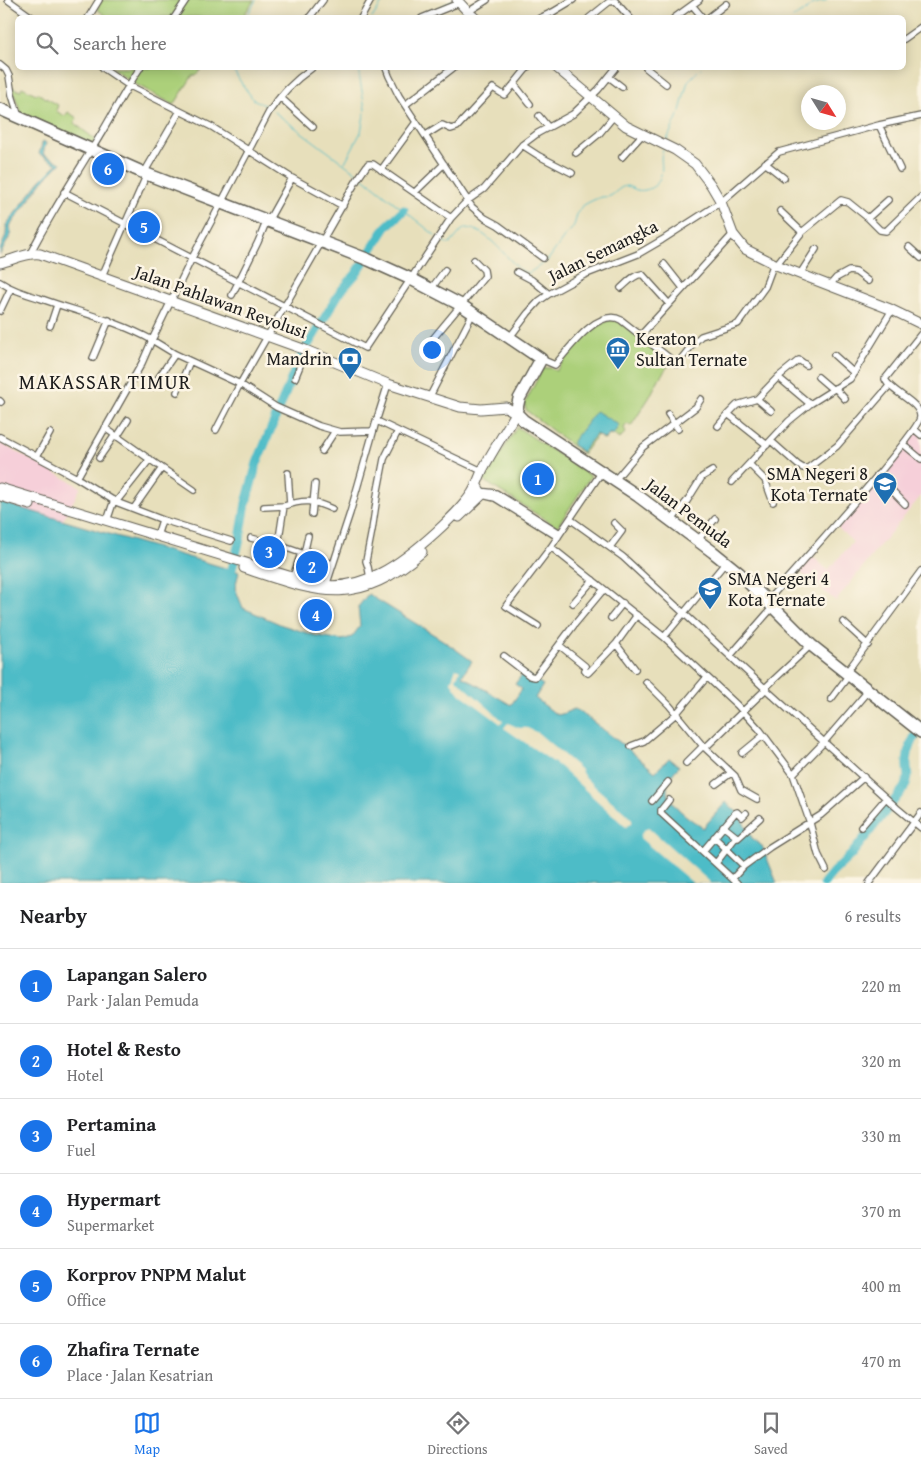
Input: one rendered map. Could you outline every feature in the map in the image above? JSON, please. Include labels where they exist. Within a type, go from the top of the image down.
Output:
[{"type":"highway","points":[[0,109],[146,174],[367,259],[461,305],[541,358],[511,410]]},
{"type":"highway","name":"Jalan Pemuda","points":[[511,410],[531,426],[614,480],[698,540],[726,562],[811,645],[921,732]]},
{"type":"street","points":[[8,0],[29,15]]},
{"type":"street","points":[[176,15],[186,0]]},
{"type":"street","points":[[311,15],[323,0]]},
{"type":"street","points":[[362,15],[371,0]]},
{"type":"street","points":[[429,15],[458,2],[471,15],[486,0]]},
{"type":"street","points":[[546,15],[573,0]]},
{"type":"street","points":[[678,15],[699,0]]},
{"type":"street","points":[[90,15],[97,1]]},
{"type":"street","points":[[593,15],[612,1],[618,4],[627,15]]},
{"type":"street","points":[[712,15],[726,4]]},
{"type":"street","points":[[692,5],[700,15]]},
{"type":"street","points":[[906,38],[921,27]]},
{"type":"street","points":[[0,65],[9,76],[12,95],[19,117]]},
{"type":"street","points":[[105,70],[128,85],[212,127],[292,178],[342,206]]},
{"type":"street","points":[[0,263],[31,252],[64,192],[92,150],[128,85],[139,70]]},
{"type":"street","points":[[301,70],[304,74]]},
{"type":"street","points":[[77,478],[142,363],[192,258],[271,110],[280,97],[309,70]]},
{"type":"street","points":[[387,70],[405,105],[467,201],[485,218],[498,225],[543,258]]},
{"type":"street","points":[[405,105],[450,70]]},
{"type":"street","points":[[426,135],[442,125],[451,129],[457,127],[492,88],[505,95],[525,70]]},
{"type":"street","points":[[559,70],[626,126],[695,164],[711,185],[721,202],[733,234],[745,249],[775,264],[892,310],[921,324]]},
{"type":"street","points":[[64,192],[365,348],[451,218],[467,201],[484,189],[522,145],[548,127],[573,114],[614,70]]},
{"type":"street","points":[[648,70],[666,84]]},
{"type":"street","points":[[609,77],[622,87]]},
{"type":"street","points":[[514,84],[530,104]]},
{"type":"street","points":[[280,97],[312,127]]},
{"type":"street","points":[[102,276],[146,174],[180,111]]},
{"type":"street","points":[[539,116],[548,127]]},
{"type":"street","points":[[576,153],[599,134],[614,116]]},
{"type":"street","name":"Jalan Semangka","points":[[510,337],[528,313],[548,294],[584,275],[638,254],[721,202],[779,152],[879,125],[921,116]]},
{"type":"street","points":[[381,170],[416,122]]},
{"type":"street","points":[[879,125],[900,169]]},
{"type":"street","points":[[622,157],[642,135]]},
{"type":"street","points":[[522,145],[572,173]]},
{"type":"street","points":[[766,162],[784,178]]},
{"type":"street","points":[[216,430],[266,337],[368,164],[373,164],[451,218]]},
{"type":"street","points":[[415,192],[444,164]]},
{"type":"street","points":[[232,295],[268,221],[292,178]]},
{"type":"street","points":[[541,358],[555,365],[583,333],[606,318],[616,317],[677,364],[701,336],[738,324],[765,287],[775,264],[802,232],[841,200],[848,202],[880,230],[886,231],[921,198]]},
{"type":"street","points":[[868,218],[888,200]]},
{"type":"street","points":[[780,211],[802,232]]},
{"type":"street","points":[[640,336],[733,234]]},
{"type":"street","points":[[909,247],[921,258]]},
{"type":"street","points":[[800,274],[816,249]]},
{"type":"street","name":"Jalan Pahlawan Revolusi","points":[[31,252],[48,256],[171,300],[429,398],[472,409],[511,410]]},
{"type":"street","points":[[426,347],[485,276],[484,270],[474,260]]},
{"type":"street","points":[[664,264],[683,288]]},
{"type":"street","points":[[431,289],[445,270]]},
{"type":"street","points":[[830,285],[836,278],[849,271],[856,272],[868,281]]},
{"type":"street","points":[[517,272],[532,280],[548,294]]},
{"type":"street","points":[[621,288],[629,280],[640,274],[669,304]]},
{"type":"street","points":[[0,282],[57,305],[109,320],[132,329],[175,354],[240,384],[276,407],[319,426],[335,431],[356,433],[374,429]]},
{"type":"street","points":[[0,312],[11,288]]},
{"type":"street","points":[[50,326],[57,305]]},
{"type":"street","points":[[732,482],[789,421],[810,404],[850,378],[892,310]]},
{"type":"street","points":[[429,398],[474,313]]},
{"type":"street","points":[[93,358],[109,320]]},
{"type":"street","points":[[730,656],[769,605],[903,444],[921,417],[916,407],[885,381],[886,377],[921,334]]},
{"type":"street","points":[[295,378],[305,350]]},
{"type":"street","points":[[152,387],[175,354]]},
{"type":"street","points":[[834,355],[854,372]]},
{"type":"street","points":[[718,426],[737,405],[757,399],[778,377],[799,360],[806,365]]},
{"type":"street","points":[[177,392],[190,361]]},
{"type":"street","points":[[778,377],[810,404]]},
{"type":"street","points":[[818,377],[845,399]]},
{"type":"street","points":[[326,586],[350,513],[388,384]]},
{"type":"street","points":[[728,414],[798,465],[808,468],[837,446],[890,386]]},
{"type":"street","points":[[614,480],[643,447],[696,407],[701,399]]},
{"type":"street","points":[[757,399],[771,411]]},
{"type":"street","points":[[0,488],[108,520],[314,587],[341,592],[368,581],[421,546],[478,491],[482,471],[511,410]]},
{"type":"street","points":[[668,414],[678,429]]},
{"type":"street","points":[[99,458],[128,420]]},
{"type":"street","points":[[377,421],[482,471]]},
{"type":"street","points":[[105,428],[194,490]]},
{"type":"street","points":[[914,428],[921,434]]},
{"type":"street","points":[[368,581],[366,561],[384,459],[398,430]]},
{"type":"street","points":[[322,451],[335,431]]},
{"type":"street","points":[[37,456],[50,433]]},
{"type":"street","points":[[0,437],[77,478],[114,502],[162,520],[231,541]]},
{"type":"street","points":[[903,444],[921,459]]},
{"type":"street","points":[[108,520],[114,502],[150,459]]},
{"type":"street","points":[[748,464],[765,480],[773,502]]},
{"type":"street","points":[[134,508],[162,468]]},
{"type":"street","points":[[672,520],[687,502],[702,477],[712,471]]},
{"type":"street","points":[[538,626],[506,606],[551,547],[601,472]]},
{"type":"street","points":[[288,473],[290,504]]},
{"type":"street","points":[[877,476],[905,504]]},
{"type":"street","points":[[312,514],[315,484]]},
{"type":"street","points":[[478,491],[496,493],[559,535]]},
{"type":"street","points":[[0,496],[226,559]]},
{"type":"street","points":[[264,507],[284,506],[299,501],[314,501],[332,510]]},
{"type":"street","points":[[278,545],[284,506]]},
{"type":"street","points":[[570,519],[621,555],[766,689],[921,828]]},
{"type":"street","points":[[698,540],[715,519]]},
{"type":"street","points":[[157,536],[162,520]]},
{"type":"street","points":[[610,548],[622,531],[614,523]]},
{"type":"street","points":[[292,576],[308,536]]},
{"type":"street","points":[[251,538],[333,564]]},
{"type":"street","points":[[551,547],[664,637],[742,711],[764,735],[793,774],[810,823],[818,854],[826,870]]},
{"type":"street","points":[[664,637],[726,562]]},
{"type":"street","points":[[241,564],[292,576],[314,587],[342,586],[368,581]]},
{"type":"street","points":[[831,699],[868,644],[921,572]]},
{"type":"street","points":[[573,604],[593,580]]},
{"type":"street","points":[[504,656],[530,676],[535,677],[604,589]]},
{"type":"street","points":[[611,618],[623,603]]},
{"type":"street","points":[[559,645],[585,668],[588,673],[616,644],[638,615]]},
{"type":"street","points":[[843,622],[868,644]]},
{"type":"street","points":[[616,644],[635,669]]},
{"type":"street","points":[[686,763],[811,645]]},
{"type":"street","points":[[631,746],[644,741],[676,714],[707,677]]},
{"type":"street","points":[[646,682],[704,747],[731,773],[737,780],[740,790],[757,799]]},
{"type":"street","points":[[793,774],[825,741],[868,691]]},
{"type":"street","points":[[742,753],[764,735]]},
{"type":"street","points":[[716,784],[731,773]]},
{"type":"street","points":[[668,782],[654,799],[667,803],[661,810],[661,813],[735,881],[744,866],[770,847],[810,823],[864,777]]},
{"type":"street","points":[[861,827],[887,799]]},
{"type":"street","points":[[703,851],[735,813],[737,812],[742,817],[746,813]]},
{"type":"street","points":[[868,883],[921,813]]},
{"type":"street","points":[[716,863],[736,838],[760,818]]},
{"type":"street","points":[[723,826],[736,838]]},
{"type":"street","points":[[714,837],[744,866]]},
{"type":"shaded area","name":"SMA Negeri 8 Kota Ternate","points":[[921,424],[921,496],[836,601],[799,571],[812,556],[828,570],[853,542],[838,528],[898,457]]},
{"type":"shaded area","points":[[0,443],[81,487],[63,520],[0,502]]},
{"type":"green space","points":[[102,0],[254,0],[244,15],[104,15],[97,9]]},
{"type":"green space","points":[[115,70],[200,70],[196,75],[193,75],[174,105],[132,82]]},
{"type":"green space","points":[[12,87],[20,91],[22,87],[37,93],[58,105],[56,111],[65,116],[68,112],[77,118],[74,123],[96,140],[92,147],[22,117]]},
{"type":"green space","points":[[611,319],[616,319],[671,362],[631,426],[627,424],[624,428],[626,432],[619,439],[610,434],[605,440],[597,435],[583,454],[527,411],[525,403],[543,368],[550,368],[556,371],[587,334]]},
{"type":"green space","points":[[517,427],[591,476],[557,527],[484,481]]},
{"type":"water","points":[[43,141],[46,143],[43,154],[61,163],[42,182],[10,226],[11,234],[0,255],[6,234],[6,225],[40,181],[57,164],[39,154]]},
{"type":"water","points":[[596,411],[619,425],[613,435],[610,433],[605,439],[596,434],[582,452],[573,445],[573,441]]},
{"type":"water","points":[[0,502],[239,572],[235,588],[243,608],[282,625],[314,635],[342,640],[352,637],[360,626],[358,607],[368,594],[444,641],[472,661],[462,676],[511,705],[522,689],[515,684],[524,672],[543,685],[535,698],[557,715],[574,709],[579,711],[655,772],[669,758],[679,766],[669,779],[667,787],[668,794],[677,808],[703,828],[726,802],[738,813],[752,838],[762,846],[777,883],[0,883]]},
{"type":"pier","points":[[456,668],[460,670],[456,678],[457,680],[503,721],[501,724],[458,692],[451,682]]},
{"type":"pier","points":[[508,723],[538,733],[580,769],[585,778],[632,819],[632,823],[626,827],[559,766],[504,728]]},
{"type":"pier","points":[[648,827],[711,883],[693,883],[640,838],[642,832]]},
{"type":"waterway","points":[[248,15],[256,0]]},
{"type":"waterway","points":[[374,15],[384,0]]},
{"type":"waterway","points":[[421,15],[441,7],[452,0]]},
{"type":"waterway","points":[[798,15],[811,5],[827,0]]},
{"type":"waterway","points":[[233,70],[253,99],[270,108]]},
{"type":"waterway","points":[[345,162],[361,132],[365,109],[358,70]]},
{"type":"waterway","points":[[667,140],[680,111],[688,81],[699,70]]},
{"type":"waterway","points":[[273,111],[358,174]]},
{"type":"waterway","points":[[439,238],[450,244],[464,228],[474,230],[493,242],[516,266],[529,273],[548,260],[573,227],[578,211],[584,205],[598,198],[610,196],[627,186],[637,190],[646,190],[656,184],[662,169],[661,157],[663,149]]},
{"type":"waterway","points":[[361,176],[436,236]]},
{"type":"waterway","points":[[232,569],[240,539],[246,503],[257,463],[299,360],[340,292],[356,274],[386,227],[404,210]]},
{"type":"waterway","points":[[824,883],[851,855],[904,788],[908,777],[907,761],[909,752],[921,727]]},
{"type":"place","name":"Zhafira Ternate","points":[[108,169]]},
{"type":"place","name":"Korprov PNPM Malut","points":[[144,227]]},
{"type":"place","name":"Keraton Sultan Ternate","points":[[618,370]]},
{"type":"place","name":"Mandrin","points":[[350,380]]},
{"type":"place","name":"Lapangan Salero","points":[[538,479]]},
{"type":"place","name":"SMA Negeri 8 Kota Ternate","points":[[885,505]]},
{"type":"place","name":"Pertamina","points":[[269,552]]},
{"type":"place","name":"Hotel & Resto","points":[[312,567]]},
{"type":"place","name":"SMA Negeri 4 Kota Ternate","points":[[710,610]]},
{"type":"place","name":"Hypermart","points":[[316,615]]},
{"type":"district","name":"MAKASSAR TIMUR","points":[[105,382]]}]
